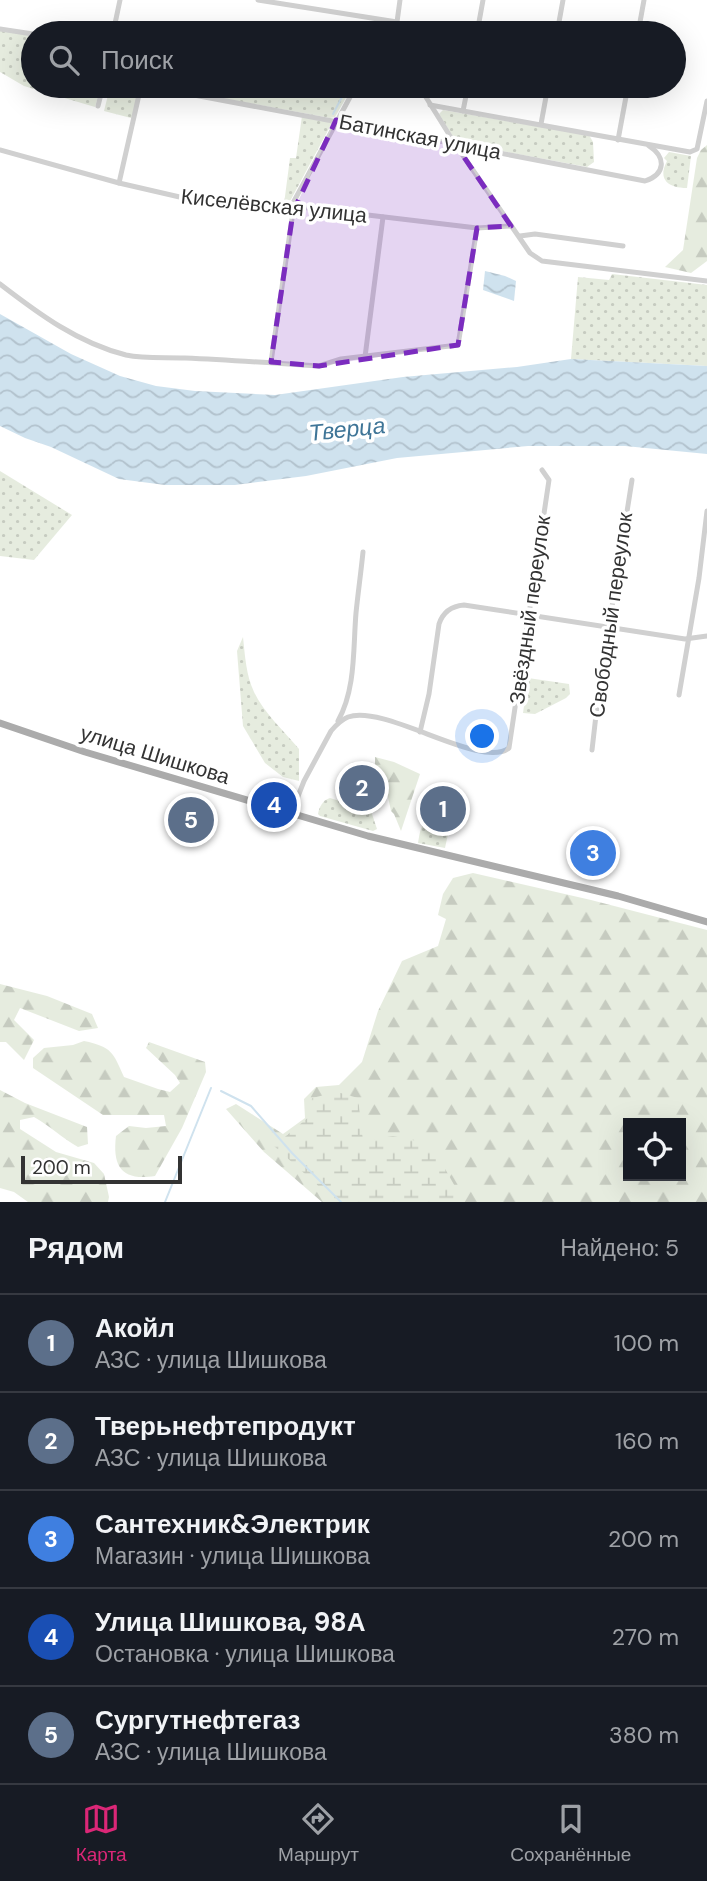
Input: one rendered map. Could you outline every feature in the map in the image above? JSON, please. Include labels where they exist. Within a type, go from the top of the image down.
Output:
[{"type":"main road","name":"улица Шишкова","points":[[0,723],[85,752],[291,814],[412,847],[618,896],[707,922]]},
{"type":"street","points":[[116,21],[120,0]]},
{"type":"street","points":[[258,0],[391,21]]},
{"type":"street","points":[[397,21],[400,0]]},
{"type":"street","points":[[479,21],[483,0]]},
{"type":"street","points":[[559,21],[563,0]]},
{"type":"street","points":[[640,21],[644,0]]},
{"type":"street","points":[[0,29],[21,32]]},
{"type":"street","points":[[98,106],[100,98]]},
{"type":"street","name":"Батинская улица","points":[[119,183],[141,98]]},
{"type":"street","name":"Батинская улица","points":[[212,98],[455,144],[465,151],[480,149],[645,181],[659,173],[661,162],[658,153],[649,146]]},
{"type":"street","points":[[271,362],[292,206],[348,98]]},
{"type":"street","points":[[426,98],[530,253],[542,261],[707,281]]},
{"type":"street","points":[[463,111],[466,98]]},
{"type":"street","points":[[541,124],[546,98]]},
{"type":"street","points":[[618,140],[626,98]]},
{"type":"street","name":"Батинская улица","points":[[430,106],[690,152],[697,149],[707,101]]},
{"type":"street","name":"Киселёвская улица","points":[[0,150],[119,183],[197,201],[292,206],[477,228],[511,226]]},
{"type":"street","points":[[365,357],[383,217]]},
{"type":"street","points":[[0,284],[56,325],[97,345],[126,355],[319,366],[341,359],[458,345],[477,228]]},
{"type":"street","points":[[520,236],[535,234],[623,246]]},
{"type":"street","name":"Звёздный переулок","points":[[420,732],[470,748],[496,753],[507,750],[510,745],[549,480],[542,470]]},
{"type":"street","name":"Свободный переулок","points":[[592,750],[632,480]]},
{"type":"street","points":[[679,695],[699,578],[707,511]]},
{"type":"street","points":[[291,814],[321,747],[345,709],[351,683],[363,552]]},
{"type":"street","points":[[336,725],[351,716],[362,716],[420,732],[429,694],[439,624],[443,615],[455,607],[464,605],[688,639],[707,636]]},
{"type":"highlighted area","points":[[336,120],[455,144],[511,226],[477,228],[458,345],[319,366],[271,362],[293,212]]},
{"type":"green space","points":[[0,30],[21,34],[21,84],[0,72]]},
{"type":"green space","points":[[65,98],[98,98],[95,107]]},
{"type":"green space","points":[[107,98],[138,98],[134,117],[104,111]]},
{"type":"green space","points":[[221,98],[346,98],[335,117]]},
{"type":"green space","points":[[443,110],[589,135],[593,142],[594,162],[587,167],[480,147],[459,146],[439,114]]},
{"type":"green space","points":[[302,116],[332,123],[289,203],[284,204],[290,158],[296,158]]},
{"type":"green space","points":[[707,145],[707,261],[691,273],[665,267],[683,250],[697,158]]},
{"type":"green space","points":[[669,152],[691,156],[687,188],[670,184],[664,178],[667,161],[664,158]]},
{"type":"green space","points":[[612,274],[707,285],[707,366],[571,359],[578,277],[609,280]]},
{"type":"green space","points":[[0,471],[72,515],[34,560],[0,556]]},
{"type":"green space","points":[[243,637],[251,686],[258,700],[299,749],[299,781],[283,777],[265,763],[243,726],[237,651]]},
{"type":"green space","points":[[528,678],[569,684],[570,694],[535,714],[523,713]]},
{"type":"green space","points":[[375,757],[420,774],[401,831],[380,782]]},
{"type":"green space","points":[[330,798],[371,811],[377,829],[373,831],[320,816],[320,806]]},
{"type":"green space","points":[[430,820],[447,826],[445,848],[418,843],[422,826]]},
{"type":"green space","points":[[473,873],[707,930],[707,1202],[322,1202],[264,1152],[226,1109],[236,1104],[283,1134],[305,1118],[304,1099],[316,1087],[339,1085],[362,1062],[378,1011],[402,961],[438,946],[446,919],[438,915],[443,894],[453,878]]},
{"type":"green space","points":[[0,984],[47,996],[92,1014],[98,1028],[79,1031],[20,1008],[14,1020],[34,1040],[24,1060],[6,1042],[0,1042]]},
{"type":"green space","points":[[84,1041],[106,1048],[124,1077],[170,1092],[180,1083],[146,1048],[149,1042],[205,1062],[206,1072],[182,1128],[155,1176],[135,1176],[122,1170],[116,1156],[116,1136],[129,1126],[166,1126],[164,1115],[103,1115],[33,1068],[33,1058],[44,1048]]},
{"type":"green space","points":[[0,1090],[25,1103],[87,1127],[88,1144],[78,1147],[34,1117],[20,1120],[20,1129],[56,1152],[94,1163],[104,1174],[108,1202],[28,1202],[14,1192],[0,1188]]},
{"type":"green space","points":[[337,1092],[358,1098],[363,1141],[393,1136],[431,1144],[461,1197],[460,1202],[336,1202],[274,1146],[310,1116],[312,1098]]},
{"type":"water","points":[[485,271],[516,281],[514,301],[483,290]]},
{"type":"water","name":"Тверца","points":[[0,314],[71,354],[120,376],[156,386],[195,391],[275,395],[403,377],[517,367],[571,359],[707,366],[707,454],[625,446],[528,446],[397,458],[306,476],[235,485],[165,485],[119,479],[0,426]]},
{"type":"waterway","points":[[333,114],[341,98]]},
{"type":"waterway","points":[[165,1202],[211,1088]]},
{"type":"waterway","points":[[221,1091],[251,1106],[292,1153],[341,1202]]},
{"type":"place","name":"Тверьнефтепродукт","points":[[362,788]]},
{"type":"place","name":"Улица Шишкова, 98А","points":[[274,805]]},
{"type":"place","name":"Акойл","points":[[443,809]]},
{"type":"place","name":"Сургутнефтегаз","points":[[191,820]]},
{"type":"place","name":"Сантехник&Электрик","points":[[593,853]]}]
